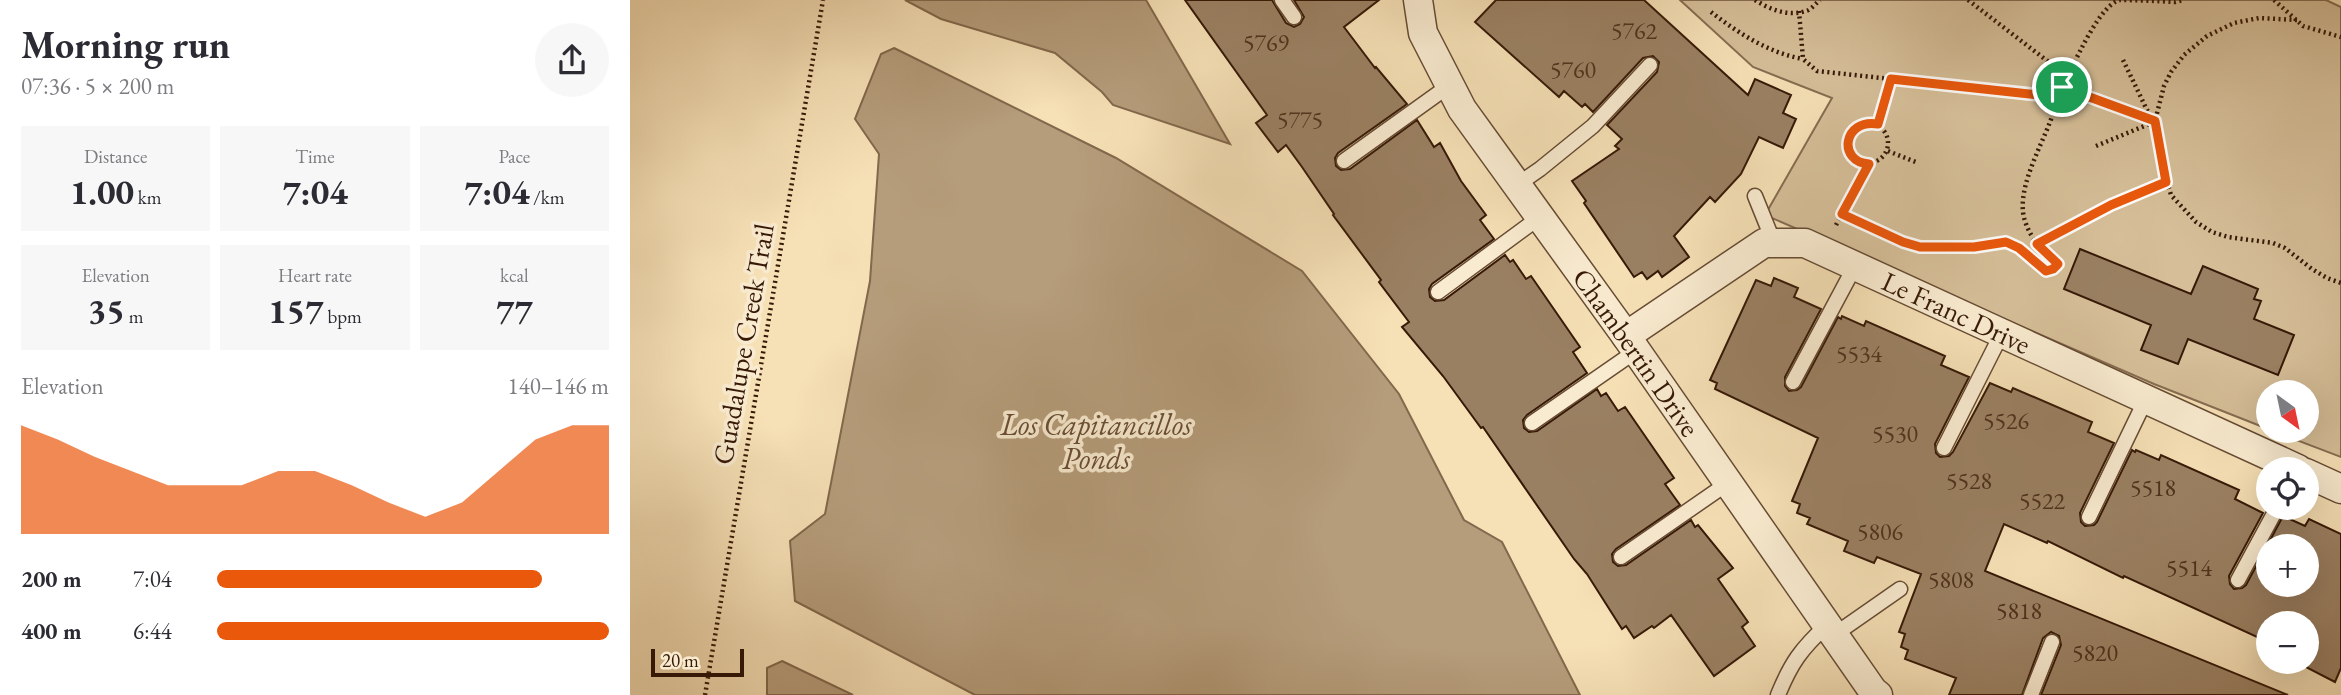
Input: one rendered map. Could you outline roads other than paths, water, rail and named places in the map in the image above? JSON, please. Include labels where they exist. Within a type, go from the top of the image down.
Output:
[{"type":"street","name":"Chambertin Drive","points":[[1418,0],[1423,33],[1462,109],[1878,695]]},
{"type":"street","name":"Le Franc Drive","points":[[1631,344],[1764,243],[1805,243],[2272,457]]},
{"type":"street","points":[[2319,479],[2341,489]]},
{"type":"lane","points":[[1282,0],[1294,17]]},
{"type":"lane","points":[[1517,185],[1593,126],[1650,65]]},
{"type":"lane","points":[[1344,161],[1450,85]]},
{"type":"lane","points":[[1755,196],[1774,243]]},
{"type":"lane","points":[[1438,292],[1540,218]]},
{"type":"lane","points":[[1793,382],[1855,266]]},
{"type":"lane","points":[[1944,448],[2002,333]]},
{"type":"lane","points":[[1532,423],[1631,344]]},
{"type":"lane","points":[[2089,517],[2146,399]]},
{"type":"lane","points":[[1621,557],[1728,483]]},
{"type":"lane","points":[[2238,580],[2270,520]]},
{"type":"lane","points":[[1778,695],[1791,664],[1808,642],[1900,589]]},
{"type":"lane","points":[[2031,695],[2052,642]]},
{"type":"water","points":[[905,0],[1146,0],[1230,144],[1113,105],[1102,92],[1055,53],[941,19]]},
{"type":"water","name":"Los Capitancillos Ponds","points":[[894,48],[1116,158],[1302,271],[1399,394],[1464,520],[1502,542],[1580,695],[975,695],[795,601],[790,541],[825,514],[870,281],[879,154],[855,119],[881,54]]},
{"type":"water","points":[[782,661],[853,695],[767,695],[767,668]]}]
